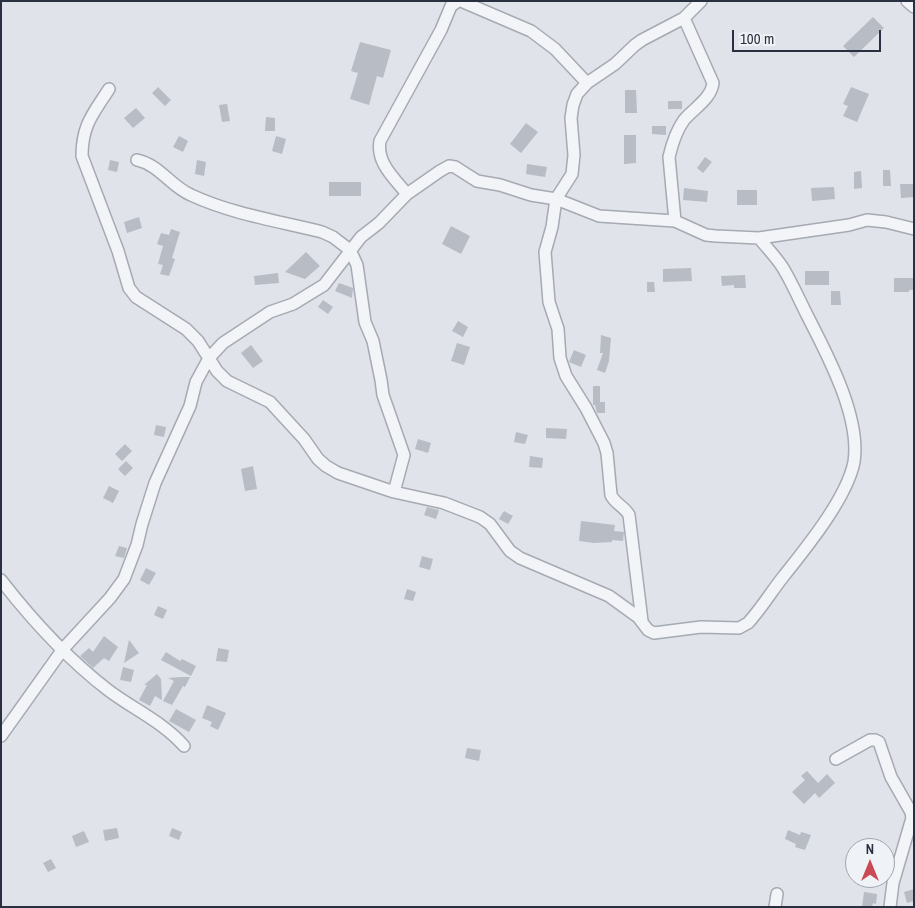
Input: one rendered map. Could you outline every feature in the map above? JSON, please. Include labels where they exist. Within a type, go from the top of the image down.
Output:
[{"type":"street","points":[[407,194],[382,161],[379,150],[380,141],[441,30],[451,6],[460,1],[531,31],[554,49],[587,83]]},
{"type":"street","points":[[642,622],[629,514],[611,495],[607,453],[604,443],[586,408],[566,376],[560,358],[558,330],[549,302],[545,252],[552,227],[556,199],[572,174],[574,155],[571,118],[577,94],[587,83],[615,64],[627,51],[642,40],[684,18],[701,1]]},
{"type":"street","points":[[907,1],[914,7]]},
{"type":"street","points":[[675,221],[669,157],[671,148],[684,120],[710,94],[713,83],[684,18]]},
{"type":"street","points":[[109,89],[86,126],[82,140],[82,156],[118,251],[129,288],[136,297],[186,330],[198,342],[226,381],[270,402],[326,466],[338,473],[394,492],[444,502],[480,517],[490,524],[510,551],[520,558],[608,596],[638,616],[648,630],[654,633],[701,627],[733,628],[744,626],[751,620],[837,502],[850,476],[854,461],[854,429],[848,408],[824,349],[788,276],[759,238]]},
{"type":"street","points":[[136,160],[152,164],[189,194],[232,211],[322,232],[333,237],[350,250],[356,264],[365,322],[379,369],[383,395],[404,456],[394,492]]},
{"type":"street","points":[[1,736],[63,649],[110,598],[124,579],[137,545],[155,483],[190,406],[196,382],[209,358],[223,343],[270,312],[293,304],[324,285],[361,237],[379,223],[407,194],[449,166],[460,169],[477,181],[500,185],[530,195],[556,199],[599,216],[675,221],[706,235],[759,238],[849,225],[867,220],[886,222],[914,229]]},
{"type":"street","points":[[1,580],[6,596],[89,676],[165,728],[184,746]]},
{"type":"street","points":[[836,759],[870,740],[879,742],[891,777],[911,812],[912,818],[893,883],[890,907]]},
{"type":"street","points":[[775,907],[777,894]]},
{"type":"building","points":[[873,17],[884,28],[854,57],[843,46]]},
{"type":"building","points":[[360,42],[391,50],[383,78],[377,76],[369,105],[350,99],[358,73],[351,71]]},
{"type":"building","points":[[158,87],[171,100],[165,106],[152,93]]},
{"type":"building","points":[[851,87],[869,94],[857,122],[843,116],[848,106],[843,104]]},
{"type":"building","points":[[625,90],[636,90],[637,113],[625,113]]},
{"type":"building","points":[[668,101],[682,101],[682,109],[668,109]]},
{"type":"building","points":[[227,104],[230,121],[222,122],[219,105]]},
{"type":"building","points":[[136,108],[145,118],[133,128],[124,118]]},
{"type":"building","points":[[266,117],[275,118],[275,131],[265,131]]},
{"type":"building","points":[[526,123],[538,132],[521,153],[510,144]]},
{"type":"building","points":[[652,126],[666,126],[666,135],[652,134]]},
{"type":"building","points":[[624,135],[636,135],[636,163],[624,164]]},
{"type":"building","points":[[179,136],[188,141],[183,152],[173,147]]},
{"type":"building","points":[[276,136],[286,139],[282,154],[272,151]]},
{"type":"building","points":[[705,157],[712,162],[703,173],[697,168]]},
{"type":"building","points":[[110,160],[119,162],[117,172],[108,170]]},
{"type":"building","points":[[197,160],[206,162],[204,176],[195,174]]},
{"type":"building","points":[[527,164],[547,167],[545,177],[526,174]]},
{"type":"building","points":[[883,170],[890,170],[891,186],[883,186]]},
{"type":"building","points":[[861,171],[862,188],[854,189],[854,172]]},
{"type":"building","points":[[329,182],[361,182],[361,196],[329,196]]},
{"type":"building","points":[[900,184],[914,184],[914,197],[901,198]]},
{"type":"building","points":[[834,187],[835,199],[812,201],[811,188]]},
{"type":"building","points":[[684,188],[708,191],[707,202],[683,200]]},
{"type":"building","points":[[737,190],[757,190],[757,205],[737,205]]},
{"type":"building","points":[[139,217],[142,228],[127,233],[124,222]]},
{"type":"building","points":[[451,226],[470,236],[461,254],[442,244]]},
{"type":"building","points":[[171,229],[180,232],[172,258],[175,259],[169,276],[160,274],[163,265],[158,264],[163,246],[157,244],[161,233],[169,235]]},
{"type":"building","points":[[306,252],[320,266],[305,279],[285,272]]},
{"type":"building","points":[[691,268],[692,281],[663,282],[663,269]]},
{"type":"building","points":[[805,271],[829,271],[829,285],[805,285]]},
{"type":"building","points":[[278,273],[279,283],[255,285],[254,276]]},
{"type":"building","points":[[745,275],[746,288],[734,288],[734,285],[722,286],[721,276]]},
{"type":"building","points":[[894,278],[914,278],[914,290],[894,292]]},
{"type":"building","points":[[647,282],[654,282],[655,292],[647,292]]},
{"type":"building","points":[[339,283],[353,288],[352,298],[335,291]]},
{"type":"building","points":[[831,291],[840,291],[841,305],[831,305]]},
{"type":"building","points":[[323,300],[333,307],[328,314],[318,307]]},
{"type":"building","points":[[458,321],[468,327],[463,337],[452,331]]},
{"type":"building","points":[[601,335],[611,338],[609,361],[605,373],[597,370],[603,353],[600,353]]},
{"type":"building","points":[[457,343],[470,347],[464,365],[451,361]]},
{"type":"building","points":[[251,345],[263,361],[253,368],[241,353]]},
{"type":"building","points":[[574,350],[586,355],[581,367],[569,362]]},
{"type":"building","points":[[593,386],[600,386],[600,402],[605,402],[605,413],[597,413],[595,405],[593,405]]},
{"type":"building","points":[[156,425],[166,427],[164,437],[154,435]]},
{"type":"building","points":[[546,428],[567,429],[566,439],[546,438]]},
{"type":"building","points":[[516,432],[528,435],[525,444],[514,442]]},
{"type":"building","points":[[418,439],[431,443],[428,453],[415,449]]},
{"type":"building","points":[[125,444],[132,451],[122,461],[115,454]]},
{"type":"building","points":[[530,456],[543,458],[542,468],[529,467]]},
{"type":"building","points":[[126,461],[133,468],[125,476],[118,469]]},
{"type":"building","points":[[253,466],[257,489],[245,491],[241,469]]},
{"type":"building","points":[[109,486],[119,491],[113,503],[103,498]]},
{"type":"building","points":[[427,507],[439,510],[436,519],[424,515]]},
{"type":"building","points":[[504,511],[513,516],[508,524],[499,519]]},
{"type":"building","points":[[581,521],[615,525],[614,531],[624,532],[623,541],[612,540],[612,542],[594,543],[579,541]]},
{"type":"building","points":[[119,546],[127,548],[124,558],[115,556]]},
{"type":"building","points":[[422,556],[433,559],[430,570],[419,567]]},
{"type":"building","points":[[146,568],[156,573],[149,585],[140,580]]},
{"type":"building","points":[[407,589],[416,592],[413,601],[404,599]]},
{"type":"building","points":[[158,606],[167,610],[163,619],[154,615]]},
{"type":"building","points":[[104,636],[118,647],[109,661],[104,658],[93,668],[80,656],[89,648],[93,652]]},
{"type":"building","points":[[129,640],[139,653],[124,663]]},
{"type":"building","points":[[218,648],[229,650],[227,662],[216,661]]},
{"type":"building","points":[[166,652],[180,661],[182,659],[196,666],[191,676],[161,660]]},
{"type":"building","points":[[123,667],[134,670],[131,682],[120,680]]},
{"type":"building","points":[[157,674],[161,679],[162,700],[155,696],[150,706],[139,700],[147,685],[144,685]]},
{"type":"building","points":[[190,677],[172,705],[163,701],[174,681],[168,678]]},
{"type":"building","points":[[207,705],[226,713],[218,730],[210,726],[212,722],[202,718]]},
{"type":"building","points":[[176,709],[196,720],[189,732],[169,721]]},
{"type":"building","points":[[467,748],[481,750],[479,761],[465,758]]},
{"type":"building","points":[[807,771],[818,783],[827,774],[835,783],[819,798],[815,793],[804,804],[792,792],[805,780],[801,776]]},
{"type":"building","points":[[117,828],[119,838],[105,841],[103,830]]},
{"type":"building","points":[[172,828],[182,832],[179,840],[169,836]]},
{"type":"building","points":[[788,830],[800,835],[801,832],[811,835],[805,850],[795,847],[796,844],[785,839]]},
{"type":"building","points":[[84,831],[89,842],[76,847],[72,836]]},
{"type":"building","points":[[51,859],[56,868],[48,872],[43,863]]},
{"type":"building","points":[[914,889],[914,901],[907,903],[904,892]]},
{"type":"building","points":[[864,892],[877,894],[876,904],[873,903],[872,907],[862,907]]}]
